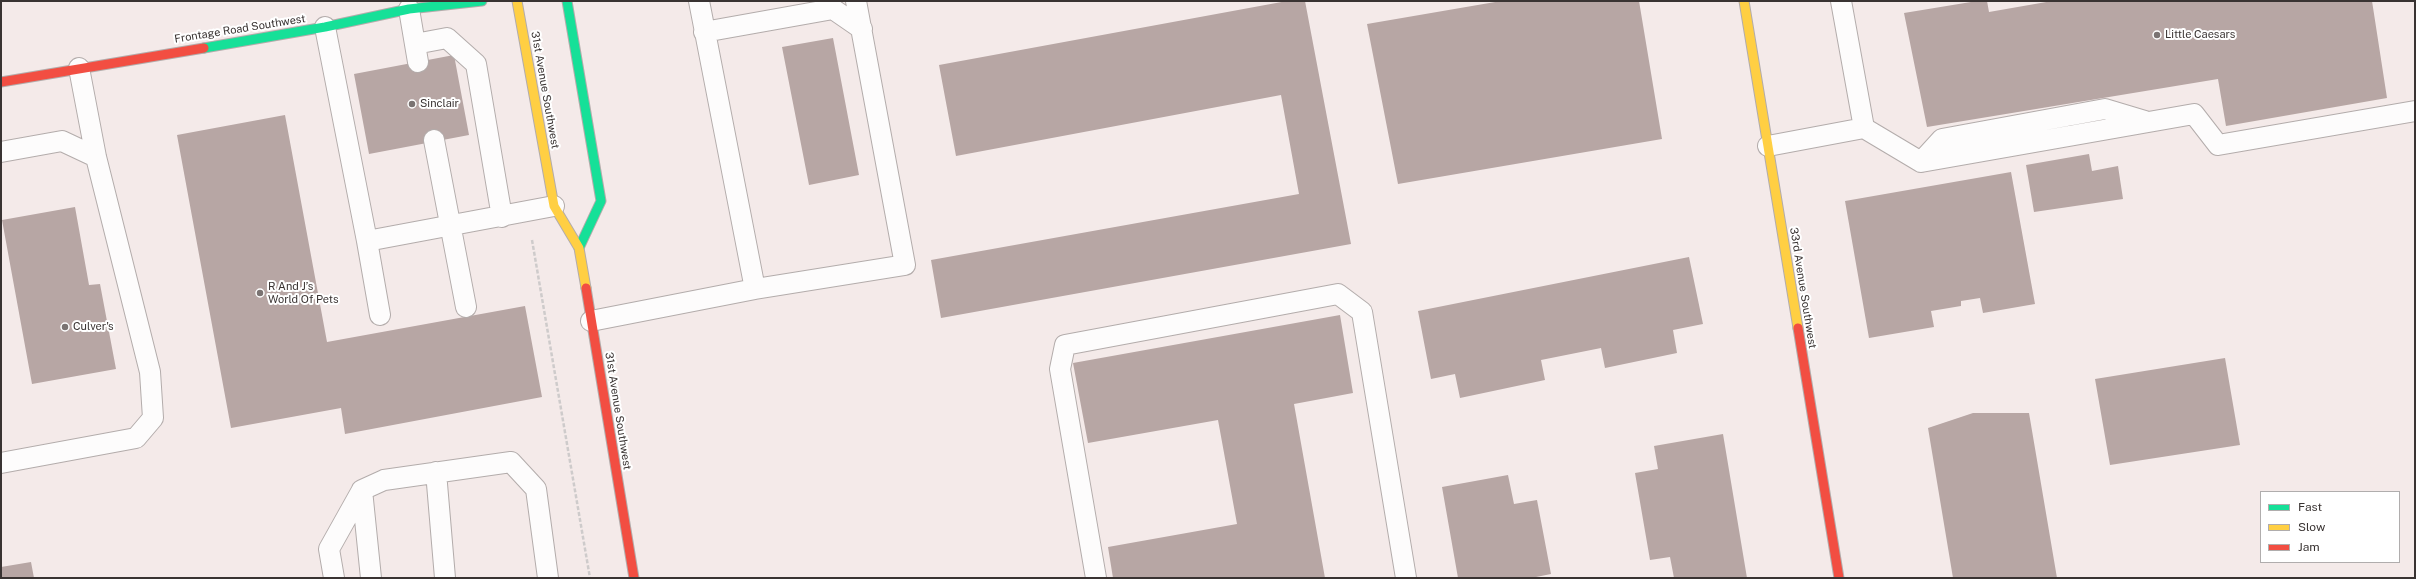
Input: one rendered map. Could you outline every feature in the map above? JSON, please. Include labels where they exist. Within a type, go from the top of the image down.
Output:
[{"type":"street","name":"Frontage Road Southwest","points":[[1,82],[325,27],[410,9],[482,1]]},
{"type":"street","name":"31st Avenue Southwest","points":[[517,1],[554,206],[579,248],[634,578]]},
{"type":"street","points":[[567,1],[601,201],[579,248]]},
{"type":"street","name":"33rd Avenue Southwest","points":[[1744,1],[1839,578]]},
{"type":"lane","points":[[699,1],[755,290]]},
{"type":"lane","points":[[591,320],[904,265],[856,1]]},
{"type":"lane","points":[[1841,1],[1864,128]]},
{"type":"lane","points":[[410,9],[416,53],[447,38],[476,64],[502,217]]},
{"type":"lane","points":[[704,32],[833,9],[862,29]]},
{"type":"lane","points":[[325,27],[380,315]]},
{"type":"lane","points":[[1,463],[136,438],[153,418],[150,372],[96,158],[79,68]]},
{"type":"lane","points":[[1768,146],[1864,128],[1921,162],[2194,114],[2218,145],[2415,111]]},
{"type":"lane","points":[[434,140],[452,226],[466,307]]},
{"type":"lane","points":[[1,152],[62,141],[96,158]]},
{"type":"lane","points":[[367,241],[502,217],[554,206]]},
{"type":"lane","points":[[1096,578],[1060,369],[1065,345],[1338,294],[1362,312],[1406,578]]},
{"type":"lane","points":[[334,578],[329,549],[362,490],[384,480],[511,462],[536,489],[548,578]]},
{"type":"lane","points":[[436,472],[445,578]]},
{"type":"lane","points":[[362,490],[372,578]]},
{"type":"path","points":[[527,212],[590,578]]},
{"type":"building","points":[[1287,1],[1305,1],[1351,244],[941,318],[931,260],[1299,194],[1281,95],[956,156],[939,65]]},
{"type":"building","points":[[1501,1],[1639,1],[1662,139],[1398,184],[1367,24]]},
{"type":"building","points":[[1977,1],[1987,1],[1989,12],[2052,1],[2372,1],[2387,98],[2226,126],[2218,79],[1927,127],[1904,13]]},
{"type":"building","points":[[833,38],[859,175],[809,185],[782,47]]},
{"type":"building","name":"Sinclair","points":[[454,55],[469,135],[369,154],[354,74]]},
{"type":"building","points":[[285,115],[327,342],[525,306],[542,397],[345,434],[341,408],[231,428],[177,135]]},
{"type":"building","points":[[2089,154],[2092,171],[2118,166],[2123,199],[2034,212],[2026,165]]},
{"type":"building","points":[[2011,172],[2035,304],[1983,313],[1980,298],[1961,301],[1961,306],[1931,311],[1934,327],[1869,338],[1845,201]]},
{"type":"building","name":"Culver's","points":[[75,207],[89,285],[100,284],[116,369],[32,384],[2,220]]},
{"type":"building","points":[[1689,257],[1703,324],[1673,330],[1677,353],[1605,368],[1601,348],[1541,360],[1545,380],[1460,398],[1455,374],[1431,379],[1418,311]]},
{"type":"building","points":[[1340,315],[1353,393],[1294,404],[1325,578],[1113,578],[1108,547],[1237,524],[1218,420],[1088,443],[1073,363]]},
{"type":"building","points":[[2225,358],[2240,445],[2110,465],[2095,379]]},
{"type":"building","points":[[1973,413],[2029,413],[2057,578],[1953,578],[1928,428]]},
{"type":"building","points":[[1723,434],[1747,578],[1674,578],[1670,557],[1650,560],[1635,473],[1658,469],[1654,446]]},
{"type":"building","points":[[1508,475],[1514,504],[1537,500],[1551,574],[1531,578],[1458,578],[1442,487]]},
{"type":"building","points":[[31,562],[34,578],[1,578],[1,567]]},
{"type":"traffic: fast","points":[[204,48],[325,27],[409,9],[482,1]]},
{"type":"traffic: fast","points":[[567,1],[601,201],[579,248]]},
{"type":"traffic: slow","points":[[517,1],[554,206],[579,248],[586,288]]},
{"type":"traffic: slow","points":[[1744,1],[1798,328]]},
{"type":"traffic: jam","points":[[1,82],[204,48]]},
{"type":"traffic: jam","points":[[586,288],[634,578]]},
{"type":"traffic: jam","points":[[1798,328],[1839,578]]},
{"type":"place","name":"Little Caesars","points":[[2157,35]]},
{"type":"place","name":"Sinclair","points":[[412,104]]},
{"type":"place","name":"R And J’s World Of Pets","points":[[260,293]]},
{"type":"place","name":"Culver's","points":[[65,327]]}]
